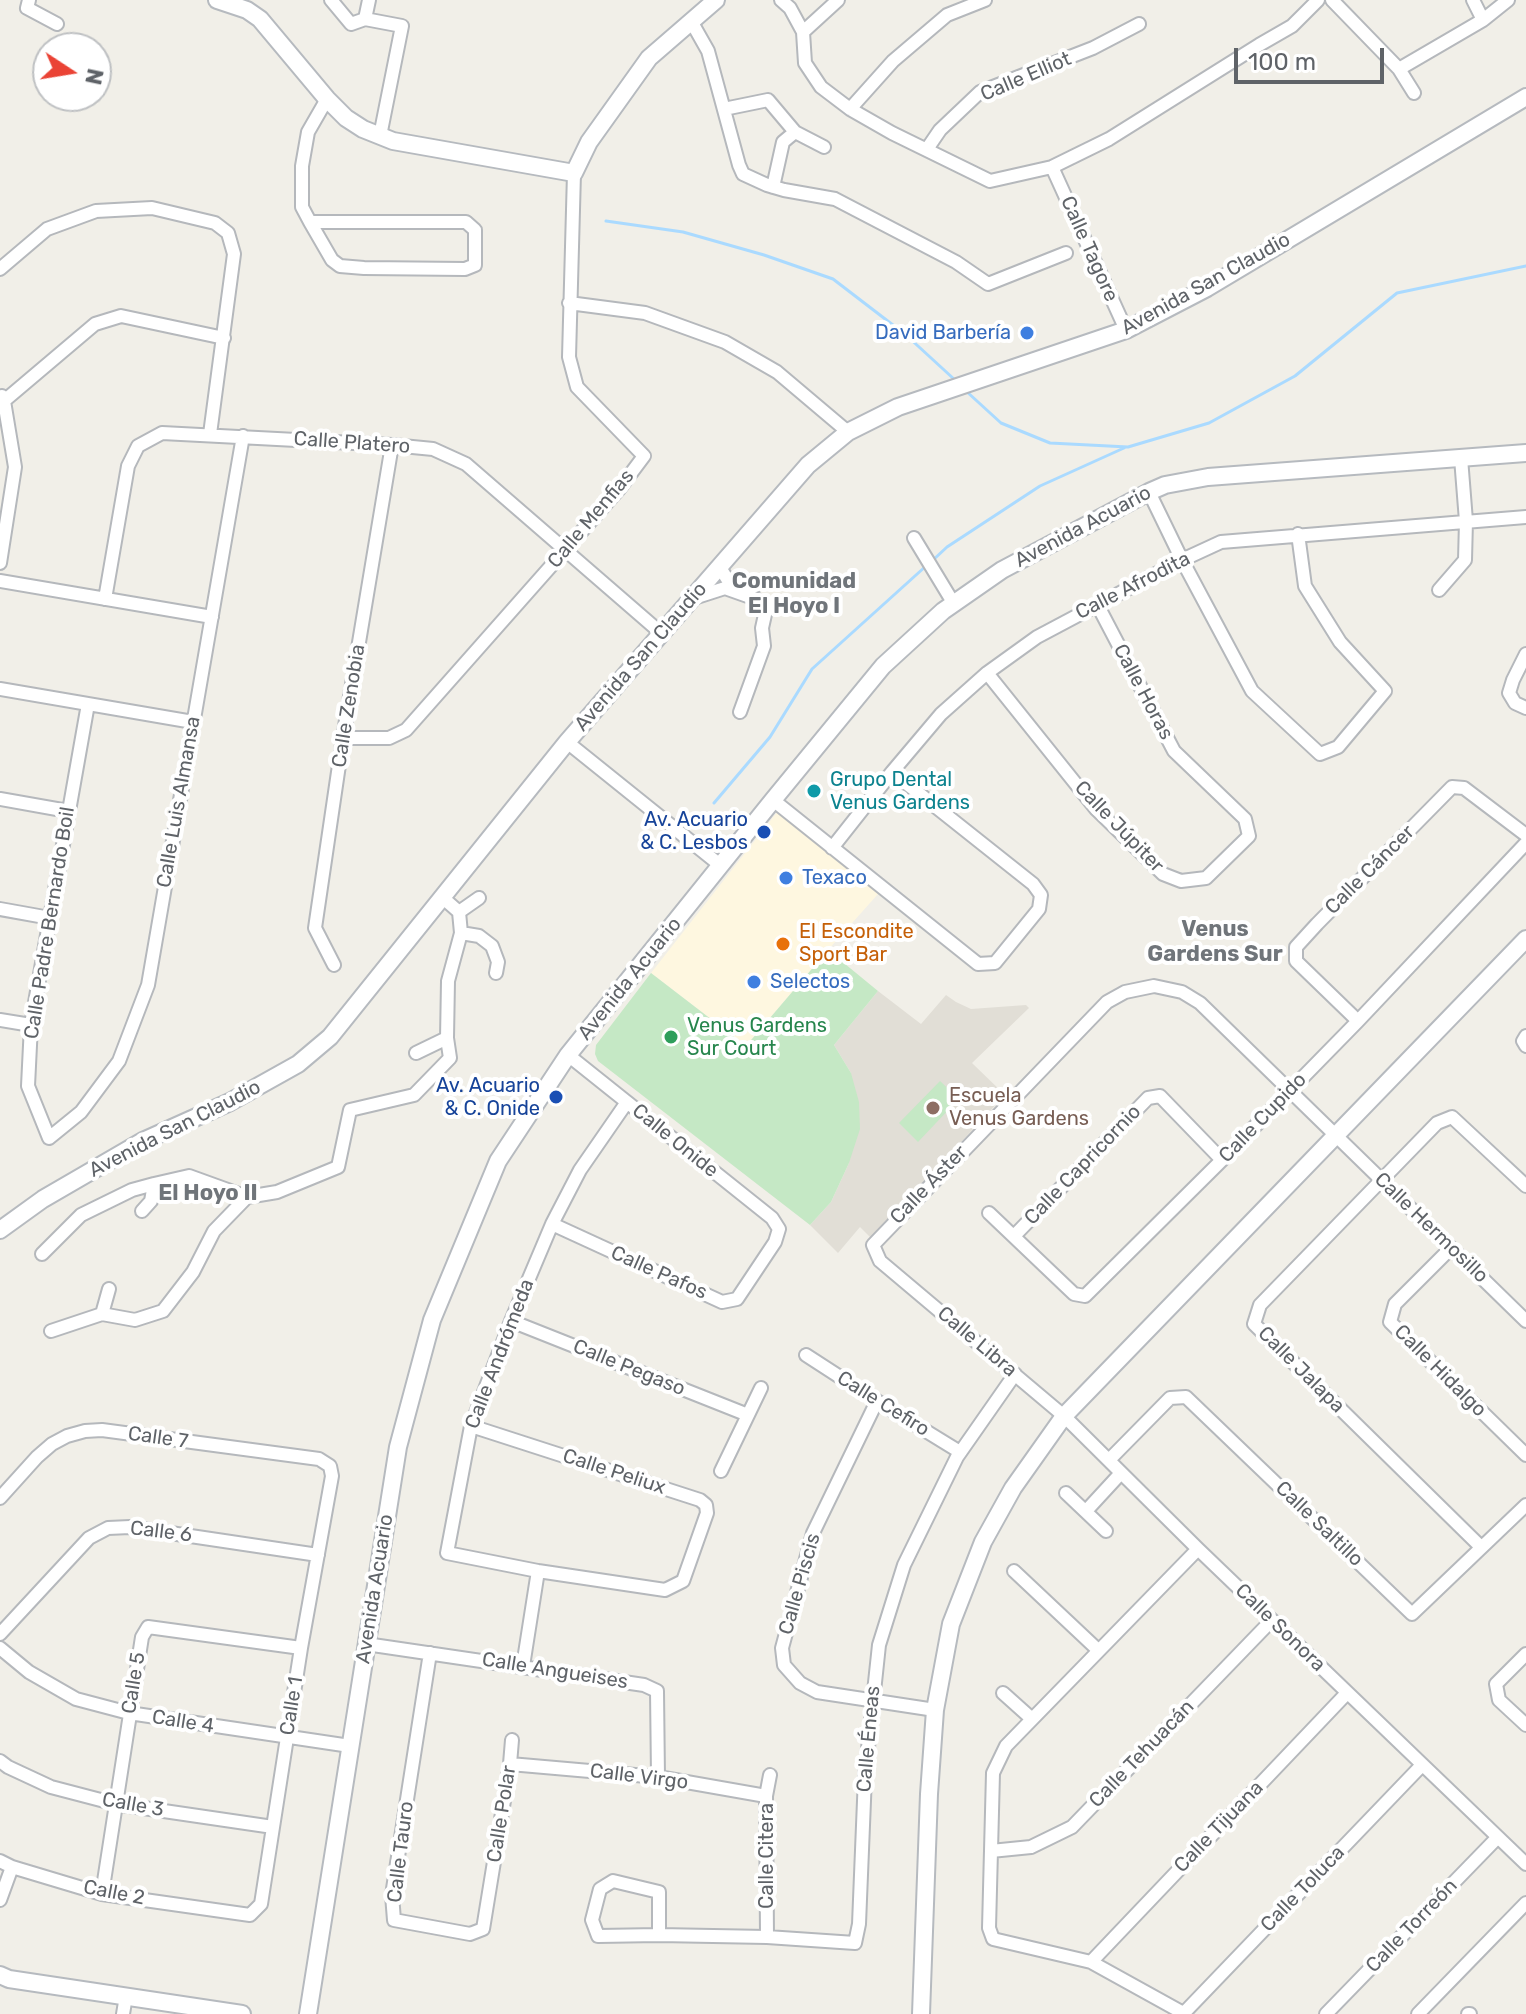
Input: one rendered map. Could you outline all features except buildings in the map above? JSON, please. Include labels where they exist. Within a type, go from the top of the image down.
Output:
[{"type":"street","points":[[29,0],[27,8],[57,24]]},
{"type":"street","points":[[217,0],[247,10],[260,19],[327,99],[346,118],[363,129],[393,141],[574,173],[589,142],[649,58],[716,0]]},
{"type":"street","points":[[331,0],[351,24],[365,19],[402,26],[380,136]]},
{"type":"street","points":[[365,19],[369,0]]},
{"type":"street","points":[[781,0],[790,8],[803,32],[805,63],[821,87],[850,109],[892,133],[990,181],[1052,167],[1109,139],[1292,26],[1318,0]]},
{"type":"street","points":[[803,32],[838,0]]},
{"type":"street","points":[[850,109],[893,61],[947,15],[985,0]]},
{"type":"street","points":[[1332,0],[1399,69],[1414,93]]},
{"type":"street","points":[[1473,0],[1483,20]]},
{"type":"street","points":[[1399,69],[1483,20],[1508,0]]},
{"type":"street","points":[[691,21],[708,51],[743,174],[773,187],[835,199],[956,262],[988,284],[1066,253]]},
{"type":"street","name":"Calle Elliot","points":[[927,149],[940,130],[980,92],[1093,48],[1139,24]]},
{"type":"street","name":"Avenida San Claudio","points":[[0,1230],[43,1199],[143,1141],[230,1102],[298,1064],[330,1037],[567,742],[808,465],[848,432],[898,407],[1126,330],[1207,288],[1526,97]]},
{"type":"street","points":[[310,222],[466,222],[475,230],[475,265],[465,269],[364,268],[340,266],[332,260],[310,222],[302,207],[302,166],[308,132],[327,99]]},
{"type":"street","points":[[724,109],[768,100],[795,132],[824,147]]},
{"type":"street","points":[[773,187],[783,142],[795,132]]},
{"type":"street","name":"Calle Tagore","points":[[1052,167],[1126,330]]},
{"type":"street","name":"Calle Menfias","points":[[343,738],[389,738],[406,730],[620,488],[644,456],[577,387],[569,357],[574,173]]},
{"type":"street","points":[[0,269],[47,229],[96,211],[152,208],[215,223],[228,233],[234,254],[210,434]]},
{"type":"street","points":[[569,303],[645,313],[725,342],[777,372],[848,432]]},
{"type":"street","points":[[0,563],[15,467],[2,397],[95,324],[121,316],[224,338]]},
{"type":"street","name":"Calle Platero","points":[[105,599],[128,466],[138,446],[162,433],[392,445],[433,449],[466,464],[661,633]]},
{"type":"street","name":"Calle Luis Almansa","points":[[49,1138],[81,1112],[119,1061],[148,985],[243,436]]},
{"type":"street","name":"Calle Zenobia","points":[[334,965],[315,928],[392,445]]},
{"type":"street","name":"Avenida Acuario","points":[[308,2014],[398,1447],[432,1320],[498,1161],[568,1055],[883,666],[943,611],[1002,570],[1165,485],[1208,477],[1526,453]]},
{"type":"street","points":[[1439,590],[1465,560],[1466,521],[1461,458]]},
{"type":"street","points":[[1149,492],[1252,691],[1320,754],[1338,747],[1385,691],[1340,642],[1305,586],[1298,534]]},
{"type":"street","name":"Calle Afrodita","points":[[832,848],[941,714],[987,673],[1037,637],[1182,560],[1221,542],[1526,517]]},
{"type":"street","points":[[914,538],[954,604]]},
{"type":"street","points":[[719,566],[729,582],[748,590],[760,582]]},
{"type":"street","points":[[0,581],[212,617]]},
{"type":"street","points":[[691,600],[725,588],[756,599],[766,610],[762,628],[764,646],[740,712]]},
{"type":"street","name":"Calle Horas","points":[[1097,604],[1174,751],[1233,808]]},
{"type":"street","points":[[1526,654],[1509,693],[1515,703],[1526,708]]},
{"type":"street","name":"Calle Júpiter","points":[[987,673],[1096,809],[1163,874],[1181,881],[1206,878],[1249,836],[1245,819],[1233,808]]},
{"type":"street","points":[[0,689],[193,722]]},
{"type":"street","name":"Calle Padre Bernardo Boil","points":[[49,1138],[28,1086],[31,1025],[88,704]]},
{"type":"street","points":[[567,742],[720,865]]},
{"type":"street","points":[[773,800],[978,964],[995,963],[1039,909],[1041,895],[1033,884],[892,772]]},
{"type":"street","name":"Calle Cáncer","points":[[1358,1021],[1296,961],[1296,947],[1309,932],[1452,787],[1464,788],[1526,835]]},
{"type":"street","points":[[0,799],[68,811]]},
{"type":"street","name":"Calle Cupido","points":[[989,1213],[1074,1294],[1085,1296],[1290,1091],[1526,843]]},
{"type":"street","points":[[42,1254],[81,1215],[132,1190],[189,1176],[247,1197],[277,1192],[338,1167],[350,1110],[414,1095],[450,1058],[447,1038],[448,981],[461,933],[459,912],[442,897]]},
{"type":"street","points":[[459,912],[479,898]]},
{"type":"street","points":[[0,909],[50,918]]},
{"type":"street","points":[[461,933],[479,936],[492,946],[498,962],[496,973]]},
{"type":"street","points":[[921,2014],[935,1710],[951,1624],[983,1542],[1014,1485],[1064,1416],[1526,939]]},
{"type":"street","name":"Calle Áster","points":[[890,1269],[880,1261],[873,1245],[1107,1002],[1125,992],[1154,986],[1182,992],[1200,1003],[1336,1135]]},
{"type":"street","points":[[0,1020],[31,1025]]},
{"type":"street","points":[[1526,1036],[1523,1041],[1526,1046]]},
{"type":"street","points":[[416,1053],[447,1038]]},
{"type":"street","name":"Calle Onide","points":[[568,1055],[772,1218],[779,1229]]},
{"type":"street","name":"Calle Capricornio","points":[[1014,1236],[1148,1098],[1160,1096],[1222,1160]]},
{"type":"street","name":"Calle Andrómeda","points":[[627,1102],[580,1170],[552,1224],[511,1321],[471,1426],[447,1553],[538,1571],[665,1590],[683,1581],[693,1554]]},
{"type":"street","name":"Calle Jalapa","points":[[1481,1547],[1254,1324],[1260,1305],[1437,1123],[1452,1117],[1526,1186]]},
{"type":"street","name":"Calle Hermosillo","points":[[1336,1135],[1526,1321]]},
{"type":"street","points":[[142,1211],[151,1201],[154,1184]]},
{"type":"street","points":[[51,1331],[102,1314],[135,1320],[163,1311],[193,1272],[214,1231],[247,1197]]},
{"type":"street","name":"Calle Pafos","points":[[552,1224],[722,1302],[737,1299],[775,1242],[779,1229]]},
{"type":"street","name":"Calle Hidalgo","points":[[1451,1248],[1395,1304],[1390,1322],[1526,1455]]},
{"type":"street","name":"Calle Libra","points":[[890,1269],[1064,1416]]},
{"type":"street","points":[[102,1314],[109,1289]]},
{"type":"street","name":"Calle Pegaso","points":[[511,1321],[748,1415]]},
{"type":"street","name":"Calle Cefiro","points":[[806,1355],[960,1452]]},
{"type":"street","name":"Calle Éneas","points":[[659,1935],[659,1892],[613,1881],[600,1889],[592,1920],[598,1936],[767,1937],[855,1943],[859,1924],[865,1776],[879,1645],[904,1565],[960,1452],[1015,1374]]},
{"type":"street","points":[[721,1471],[761,1388]]},
{"type":"street","name":"Calle Saltillo","points":[[1109,1460],[1170,1398],[1186,1397],[1412,1614],[1526,1505]]},
{"type":"street","name":"Calle Piscis","points":[[877,1401],[813,1533],[782,1648],[784,1665],[800,1683],[817,1692],[935,1710]]},
{"type":"street","name":"Calle Sonora","points":[[1064,1416],[1526,1864]]},
{"type":"street","name":"Calle Peliux","points":[[471,1426],[700,1500],[706,1505],[707,1513],[693,1554]]},
{"type":"street","name":"Calle 7","points":[[0,1498],[52,1444],[85,1431],[102,1430],[319,1459],[330,1466],[332,1476]]},
{"type":"street","points":[[1086,1511],[1121,1473]]},
{"type":"street","name":"Calle 1","points":[[232,1912],[250,1915],[261,1904],[301,1648],[332,1476]]},
{"type":"street","points":[[1066,1493],[1106,1531]]},
{"type":"street","name":"Calle 6","points":[[0,1634],[89,1538],[108,1528],[130,1527],[318,1555]]},
{"type":"street","points":[[1184,2013],[1091,1962],[993,1939],[989,1928],[993,1773],[1006,1746],[1198,1549]]},
{"type":"street","points":[[523,1666],[538,1571]]},
{"type":"street","points":[[1014,1571],[1098,1650]]},
{"type":"street","name":"Calle Tehuacán","points":[[991,1851],[1031,1847],[1072,1827],[1272,1620]]},
{"type":"street","name":"Calle 5","points":[[102,1894],[142,1637],[148,1627],[301,1648]]},
{"type":"street","name":"Calle Angueises","points":[[366,1644],[644,1685],[657,1691],[658,1777]]},
{"type":"street","name":"Calle 4","points":[[0,1648],[29,1672],[76,1699],[129,1713],[350,1746]]},
{"type":"street","name":"Calle Tauro","points":[[430,1653],[392,1895],[394,1920],[470,1934],[483,1929],[490,1888]]},
{"type":"street","points":[[1526,1654],[1496,1684],[1499,1700],[1526,1725]]},
{"type":"street","points":[[1003,1693],[1032,1719]]},
{"type":"street","name":"Calle Tijuana","points":[[1091,1962],[1347,1693]]},
{"type":"street","name":"Calle Polar","points":[[490,1888],[512,1740]]},
{"type":"street","name":"Calle 3","points":[[0,1761],[51,1787],[116,1804],[273,1827]]},
{"type":"street","name":"Calle Virgo","points":[[510,1764],[658,1777],[766,1796]]},
{"type":"street","name":"Calle Toluca","points":[[1184,2013],[1422,1765]]},
{"type":"street","name":"Calle Citera","points":[[767,1937],[766,1796],[770,1775]]},
{"type":"street","name":"Calle Torreón","points":[[1326,2014],[1497,1838]]},
{"type":"street","points":[[0,1900],[6,1864]]},
{"type":"street","name":"Calle 2","points":[[6,1864],[102,1894],[232,1912]]},
{"type":"street","points":[[1418,2014],[1526,1903]]},
{"type":"street","points":[[0,1975],[9,1979],[242,2014]]},
{"type":"street","points":[[123,2014],[126,1996]]},
{"type":"shaded area","points":[[778,811],[878,894],[746,1046],[651,973]]},
{"type":"shaded area","points":[[878,991],[921,1024],[946,995],[971,1009],[1026,1005],[1029,1008],[972,1063],[1005,1095],[871,1238],[860,1227],[838,1253],[810,1225],[831,1202],[849,1163],[851,1073],[834,1045]]},
{"type":"green space","points":[[828,950],[878,991],[834,1045],[851,1073],[859,1102],[860,1129],[831,1202],[810,1225],[598,1061],[595,1054],[596,1045],[651,973],[746,1046]]},
{"type":"green space","points":[[940,1081],[959,1099],[957,1101],[951,1095],[947,1098],[953,1105],[918,1142],[899,1123]]},
{"type":"waterway","points":[[606,221],[683,232],[833,279],[906,335],[955,380]]},
{"type":"waterway","points":[[966,391],[1001,423],[1050,443],[1128,447],[1209,423],[1295,376],[1397,293],[1526,266]]},
{"type":"waterway","points":[[932,561],[947,547],[1040,486],[1124,448]]},
{"type":"waterway","points":[[714,803],[770,737],[812,669],[926,566]]},
{"type":"place","name":"David Barbería","points":[[1027,333]]},
{"type":"place","name":"Grupo Dental Venus Gardens","points":[[814,791]]},
{"type":"place","name":"Av. Acuario & C. Lesbos","points":[[764,832]]},
{"type":"place","name":"Texaco","points":[[786,878]]},
{"type":"place","name":"El Escondite Sport Bar","points":[[783,944]]},
{"type":"place","name":"Selectos","points":[[754,982]]},
{"type":"place","name":"Venus Gardens Sur Court","points":[[671,1037]]},
{"type":"place","name":"Av. Acuario & C. Onide","points":[[556,1097]]},
{"type":"place","name":"Escuela Venus Gardens","points":[[933,1108]]},
{"type":"district","name":"Comunidad El Hoyo I","points":[[794,594]]},
{"type":"district","name":"Venus Gardens Sur","points":[[1215,942]]},
{"type":"district","name":"El Hoyo II","points":[[208,1194]]}]
